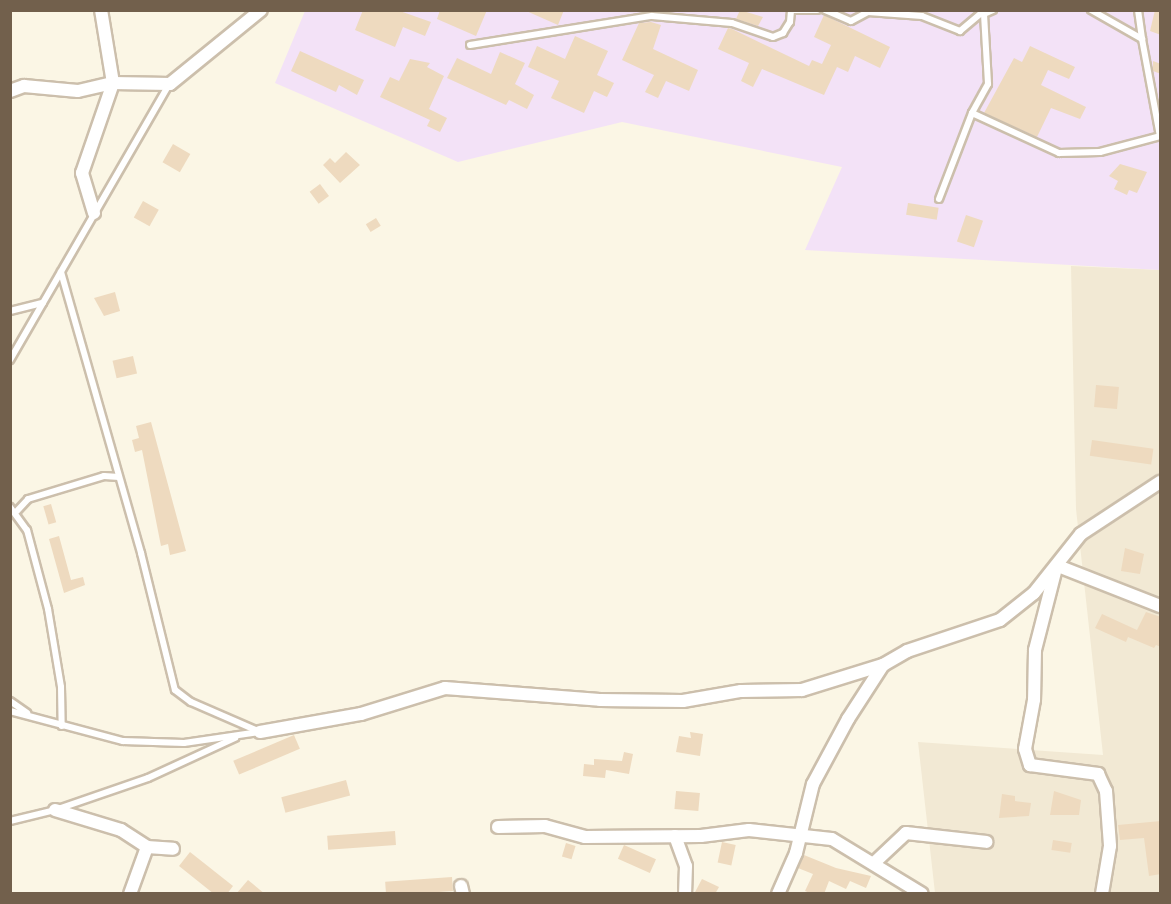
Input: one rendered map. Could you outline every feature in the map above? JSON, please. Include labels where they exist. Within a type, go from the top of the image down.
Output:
[{"type":"street","points":[[94,213],[82,173],[113,83],[101,10]]},
{"type":"street","points":[[10,90],[48,86],[78,91],[113,83],[170,84],[261,10]]},
{"type":"street","points":[[260,732],[361,714],[445,688],[600,700],[683,701],[741,691],[802,690],[883,665],[907,651],[1000,620],[1056,569],[1081,534],[1161,482]]},
{"type":"street","points":[[1056,569],[1161,606]]},
{"type":"street","points":[[1056,569],[1035,650],[1034,700],[1024,749],[1030,765],[1098,774],[1106,791],[1110,846],[1102,894]]},
{"type":"street","points":[[778,894],[801,836],[813,784],[848,719],[883,665]]},
{"type":"street","points":[[55,810],[122,830],[147,847],[172,849]]},
{"type":"street","points":[[498,827],[546,826],[585,837],[675,836],[749,830],[832,839],[922,894]]},
{"type":"street","points":[[874,863],[906,833],[987,842]]},
{"type":"street","points":[[675,836],[686,866],[685,894]]},
{"type":"street","points":[[130,894],[147,847]]},
{"type":"lane","points":[[470,45],[652,16],[732,23],[773,37],[783,33],[790,22],[792,10],[817,10]]},
{"type":"lane","points":[[825,10],[851,21],[868,12],[922,16],[960,31],[984,12],[993,10]]},
{"type":"lane","points":[[1091,10],[1142,39]]},
{"type":"lane","points":[[972,113],[1059,153],[1100,152],[1160,136],[1138,10]]},
{"type":"lane","points":[[939,199],[972,113],[988,84],[984,12]]},
{"type":"lane","points":[[10,360],[170,84]]},
{"type":"lane","points":[[62,272],[120,477],[175,690],[191,702],[260,732]]},
{"type":"lane","points":[[10,311],[43,303]]},
{"type":"lane","points":[[62,726],[61,687],[48,609],[27,530],[14,509],[28,499],[104,476],[120,477]]},
{"type":"lane","points":[[10,701],[29,715]]},
{"type":"lane","points":[[10,711],[123,741],[184,743],[260,732]]},
{"type":"lane","points":[[10,821],[55,810],[148,778],[241,735]]},
{"type":"shaded area","points":[[305,11],[1160,11],[1160,270],[805,250],[842,167],[622,122],[458,162],[275,83]]},
{"type":"shaded area","points":[[1071,266],[1160,270],[1160,893],[935,893],[918,742],[1103,755],[1076,509]]},
{"type":"building","points":[[363,10],[397,10],[431,22],[425,36],[403,27],[395,47],[355,30]]},
{"type":"building","points":[[440,10],[487,10],[476,36],[437,19]]},
{"type":"building","points":[[524,10],[564,10],[558,25]]},
{"type":"building","points":[[740,10],[763,17],[758,26],[736,19]]},
{"type":"building","points":[[1155,10],[1161,10],[1161,35],[1150,31]]},
{"type":"building","points":[[824,15],[890,47],[880,68],[855,56],[848,72],[837,67],[824,95],[762,69],[753,87],[741,81],[749,63],[718,49],[728,28],[809,66],[812,60],[822,64],[831,45],[814,37]]},
{"type":"building","points":[[651,22],[661,25],[653,49],[698,70],[689,91],[666,81],[658,98],[645,92],[654,75],[622,60],[639,23]]},
{"type":"building","points":[[575,36],[608,51],[597,75],[614,83],[607,97],[594,91],[584,113],[551,98],[559,81],[528,67],[537,46],[565,59]]},
{"type":"building","points":[[1030,46],[1075,67],[1069,79],[1048,70],[1041,85],[1086,107],[1080,119],[1051,108],[1037,137],[984,113],[1014,58],[1022,62]]},
{"type":"building","points":[[300,51],[364,80],[357,95],[339,85],[336,92],[291,71]]},
{"type":"building","points":[[500,52],[525,63],[515,84],[534,95],[527,109],[509,100],[506,105],[447,78],[457,58],[491,74]]},
{"type":"building","points":[[410,59],[430,63],[427,67],[444,76],[429,109],[447,118],[440,132],[427,126],[430,120],[380,97],[390,77],[399,81]]},
{"type":"building","points":[[1153,61],[1161,64],[1161,74],[1153,71]]},
{"type":"building","points":[[173,144],[190,154],[180,172],[162,162]]},
{"type":"building","points":[[346,152],[360,165],[340,183],[323,165],[330,158],[335,163]]},
{"type":"building","points":[[1120,164],[1147,172],[1137,193],[1129,190],[1127,195],[1114,189],[1118,181],[1109,176]]},
{"type":"building","points":[[320,184],[329,196],[319,204],[310,192]]},
{"type":"building","points":[[143,201],[159,210],[150,226],[134,218]]},
{"type":"building","points":[[908,203],[939,208],[937,220],[906,215]]},
{"type":"building","points":[[966,215],[983,221],[974,247],[957,241]]},
{"type":"building","points":[[376,218],[381,226],[371,232],[366,224]]},
{"type":"building","points":[[115,292],[120,311],[104,316],[94,298]]},
{"type":"building","points":[[133,356],[137,374],[117,378],[113,361]]},
{"type":"building","points":[[1096,385],[1119,387],[1117,409],[1094,407]]},
{"type":"building","points":[[151,422],[186,551],[170,555],[168,544],[161,546],[142,450],[135,452],[132,440],[139,438],[136,426]]},
{"type":"building","points":[[1092,440],[1153,449],[1151,464],[1090,456]]},
{"type":"building","points":[[51,504],[56,522],[49,524],[43,506]]},
{"type":"building","points":[[59,536],[71,580],[83,577],[85,585],[64,593],[49,539]]},
{"type":"building","points":[[1125,548],[1144,554],[1140,574],[1121,571]]},
{"type":"building","points":[[1146,612],[1161,617],[1161,647],[1156,645],[1154,648],[1128,637],[1126,642],[1095,628],[1102,614],[1137,630]]},
{"type":"building","points":[[690,732],[703,734],[700,756],[676,752],[679,736],[691,738]]},
{"type":"building","points":[[294,735],[300,749],[239,775],[233,761]]},
{"type":"building","points":[[624,752],[633,754],[629,774],[606,770],[605,778],[583,776],[584,764],[594,765],[594,759],[622,761]]},
{"type":"building","points":[[346,780],[350,795],[285,813],[281,797]]},
{"type":"building","points":[[676,791],[700,793],[698,811],[674,809]]},
{"type":"building","points":[[1054,791],[1081,800],[1079,815],[1050,815]]},
{"type":"building","points":[[1002,794],[1015,796],[1015,801],[1031,803],[1029,816],[999,818]]},
{"type":"building","points":[[1161,821],[1161,874],[1149,876],[1144,838],[1120,840],[1118,825]]},
{"type":"building","points":[[395,831],[396,845],[328,850],[327,836]]},
{"type":"building","points":[[1053,840],[1072,843],[1070,853],[1051,850]]},
{"type":"building","points":[[722,842],[736,845],[731,865],[718,863]]},
{"type":"building","points":[[566,843],[576,846],[571,859],[562,856]]},
{"type":"building","points":[[624,845],[656,859],[650,873],[618,859]]},
{"type":"building","points":[[190,852],[233,886],[227,894],[214,894],[179,866]]},
{"type":"building","points":[[804,855],[836,868],[871,876],[866,888],[850,881],[846,889],[829,881],[824,894],[812,894],[805,891],[813,874],[798,868]]},
{"type":"building","points":[[452,877],[453,891],[386,894],[385,882]]},
{"type":"building","points":[[702,879],[719,887],[715,894],[694,894]]},
{"type":"building","points":[[248,880],[265,894],[236,894]]}]
